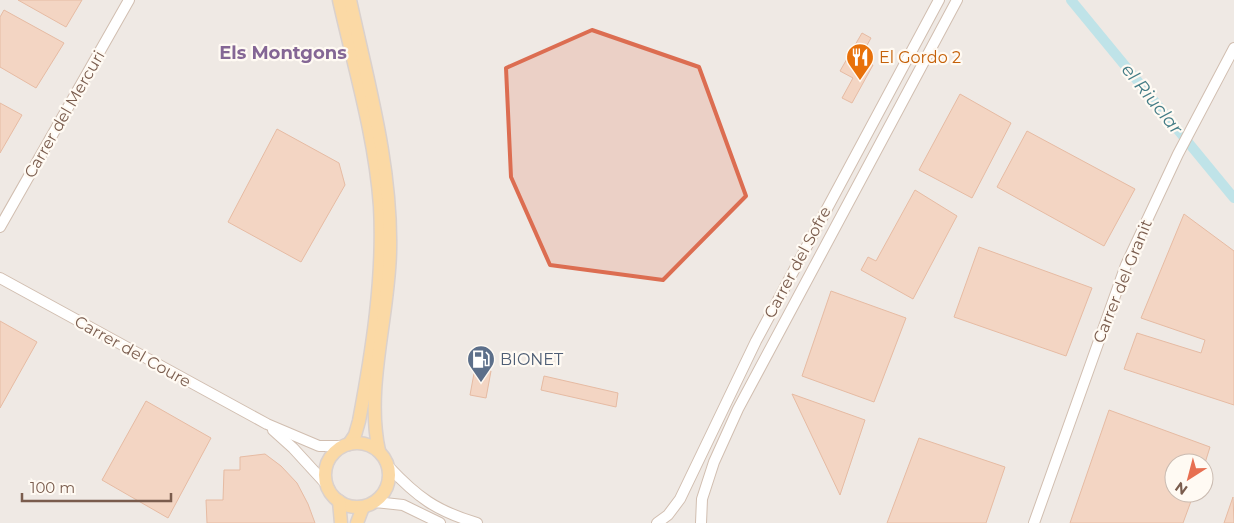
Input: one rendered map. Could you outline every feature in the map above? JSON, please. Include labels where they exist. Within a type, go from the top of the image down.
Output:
[{"type":"main road","points":[[339,0],[366,118],[380,205],[380,240],[372,335],[360,422],[355,435],[328,462],[325,471],[326,484],[339,501],[352,507],[363,507],[375,502],[386,490],[389,481],[388,466],[379,451],[375,434],[375,400],[388,288],[390,215],[386,169],[350,0]]},
{"type":"main road","points":[[346,445],[364,443],[379,451]]},
{"type":"main road","points":[[339,501],[342,523]]},
{"type":"main road","points":[[357,523],[363,507]]},
{"type":"street","name":"Carrer del Mercuri","points":[[0,227],[129,0]]},
{"type":"street","name":"Carrer del Sofre","points":[[657,523],[668,515],[680,499],[756,341],[939,0]]},
{"type":"street","name":"Carrer del Sofre","points":[[701,523],[702,499],[714,462],[738,409],[957,0]]},
{"type":"street","name":"Carrer del Granit","points":[[1034,523],[1126,265],[1178,154],[1234,48]]},
{"type":"street","name":"Carrer del Coure","points":[[0,278],[267,424],[319,446],[346,445]]},
{"type":"street","name":"Carrer del Coure","points":[[267,424],[293,448],[326,484]]},
{"type":"street","points":[[388,466],[426,502],[448,513],[478,523]]},
{"type":"street","points":[[375,502],[403,506],[440,523]]},
{"type":"highlighted area","points":[[592,30],[699,67],[746,196],[663,280],[550,265],[511,177],[506,68]]},
{"type":"shaded area","points":[[0,0],[1234,0],[1234,523],[0,523]]},
{"type":"building","points":[[18,0],[82,0],[66,27]]},
{"type":"building","points":[[4,10],[64,43],[36,88],[0,67],[0,17]]},
{"type":"building","points":[[862,33],[871,38],[860,58],[873,65],[852,103],[842,98],[853,78],[840,71]]},
{"type":"building","points":[[960,94],[1011,123],[972,198],[919,170]]},
{"type":"building","points":[[0,103],[22,115],[0,153]]},
{"type":"building","points":[[277,129],[339,163],[345,185],[301,262],[228,222]]},
{"type":"building","points":[[1027,131],[1135,189],[1104,246],[997,187]]},
{"type":"building","points":[[915,190],[957,216],[913,299],[861,270],[868,257],[876,261]]},
{"type":"building","points":[[1184,214],[1234,251],[1234,405],[1124,369],[1137,333],[1201,353],[1205,340],[1141,318]]},
{"type":"building","points":[[979,247],[1092,288],[1066,356],[954,317]]},
{"type":"building","points":[[831,291],[906,318],[874,402],[802,376]]},
{"type":"building","points":[[0,321],[37,342],[0,408]]},
{"type":"building","name":"BIONET","points":[[475,368],[491,371],[486,398],[470,395]]},
{"type":"building","points":[[544,376],[618,393],[616,407],[541,390]]},
{"type":"building","points":[[792,394],[865,420],[840,495]]},
{"type":"building","points":[[146,401],[211,438],[168,518],[102,480]]},
{"type":"building","points":[[1109,410],[1210,447],[1208,453],[1164,453],[1164,503],[1190,503],[1183,523],[1070,523]]},
{"type":"building","points":[[919,438],[1005,467],[986,523],[887,523]]},
{"type":"building","points":[[265,454],[281,466],[297,483],[315,523],[207,523],[206,500],[223,500],[224,470],[240,470],[240,457]]},
{"type":"building","points":[[1233,497],[1234,523],[1224,523]]},
{"type":"waterway","name":"el Riuclar","points":[[1071,0],[1234,198]]},
{"type":"place","name":"El Gordo 2","points":[[860,81]]},
{"type":"place","name":"BIONET","points":[[481,383]]},
{"type":"district","name":"Els Montgons","points":[[283,53]]}]
